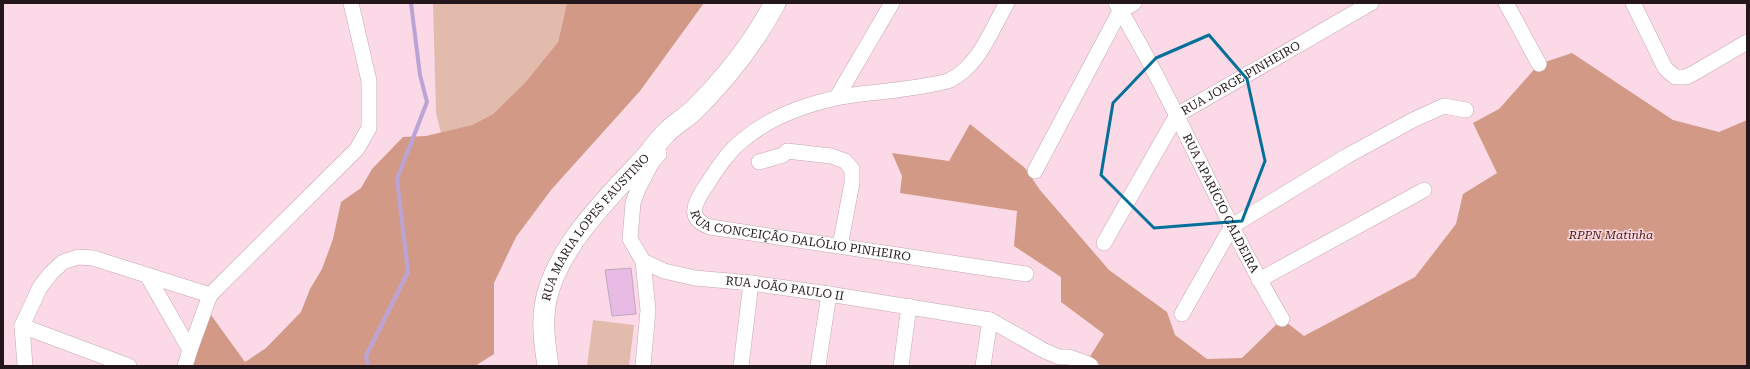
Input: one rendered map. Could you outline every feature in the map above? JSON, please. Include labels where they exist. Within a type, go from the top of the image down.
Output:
[{"type":"street","points":[[185,366],[210,295],[357,149],[369,128],[370,81],[351,3]]},
{"type":"street","name":"RUA MARIA LOPES FAUSTINO","points":[[548,366],[544,325],[545,305],[552,281],[566,252],[631,171],[646,157],[665,133],[694,110],[746,52],[776,3]]},
{"type":"street","points":[[837,97],[892,3]]},
{"type":"street","name":"RUA CONCEIÇÃO DALÓLIO PINHEIRO","points":[[1007,3],[980,52],[965,70],[949,80],[899,89],[837,97],[794,110],[764,126],[743,140],[715,172],[700,196],[695,208],[695,217],[700,224],[710,227],[1026,274]]},
{"type":"street","points":[[1035,171],[1118,7],[1134,3]]},
{"type":"street","name":"RUA JORGE PINHEIRO","points":[[1104,243],[1177,115],[1371,3]]},
{"type":"street","points":[[1506,3],[1539,64]]},
{"type":"street","points":[[1633,3],[1665,68],[1674,77],[1686,77],[1747,42]]},
{"type":"street","name":"RUA APARÍCIO CALDEIRA","points":[[1118,7],[1177,115],[1259,280],[1282,319]]},
{"type":"street","points":[[1182,314],[1232,226],[1347,156],[1413,120],[1444,106],[1466,110]]},
{"type":"street","points":[[643,366],[648,310],[643,261],[630,239],[633,203],[638,189],[652,162],[694,110]]},
{"type":"street","points":[[759,162],[783,155],[787,151],[831,156],[845,161],[852,169],[852,183],[840,246]]},
{"type":"street","points":[[1259,280],[1424,190]]},
{"type":"street","points":[[25,366],[22,326],[40,288],[51,272],[64,262],[78,257],[93,258],[210,295]]},
{"type":"street","name":"RUA JOÃO PAULO II","points":[[643,261],[664,271],[695,278],[751,283],[829,294],[990,320],[1043,350],[1059,361],[1069,357],[1091,366]]},
{"type":"street","points":[[147,275],[190,350]]},
{"type":"street","points":[[741,366],[751,283]]},
{"type":"street","points":[[818,366],[829,294]]},
{"type":"street","points":[[901,366],[910,306]]},
{"type":"street","points":[[983,366],[990,320]]},
{"type":"street","points":[[22,326],[130,366]]},
{"type":"highlighted area","points":[[1209,35],[1247,79],[1265,161],[1242,221],[1154,228],[1101,175],[1113,103],[1156,58]]},
{"type":"shaded area","points":[[433,3],[567,4],[558,42],[525,84],[493,114],[472,125],[441,133],[436,113]]},
{"type":"shaded area","points":[[593,320],[634,325],[629,366],[587,366]]},
{"type":"green space","points":[[567,3],[704,3],[640,91],[551,190],[516,237],[494,283],[494,354],[475,366],[193,366],[197,348],[211,315],[245,362],[266,348],[301,312],[310,289],[322,269],[333,239],[341,202],[361,188],[372,169],[403,137],[426,136],[472,125],[493,114],[525,83],[558,42]]},
{"type":"green space","name":"RPPN Matinha","points":[[1572,53],[1673,120],[1719,132],[1747,120],[1747,366],[1091,366],[1086,363],[1104,334],[1061,302],[1061,277],[1014,246],[1017,211],[900,193],[902,176],[892,153],[949,161],[970,124],[1025,168],[1040,190],[1109,270],[1167,312],[1175,335],[1207,359],[1242,358],[1282,319],[1304,336],[1415,277],[1456,224],[1463,194],[1497,173],[1473,123],[1499,109],[1539,64]]},
{"type":"building","points":[[631,268],[636,314],[612,316],[605,270]]},
{"type":"waterway","points":[[368,366],[366,356],[408,272],[397,179],[427,102],[420,75],[411,3]]}]
